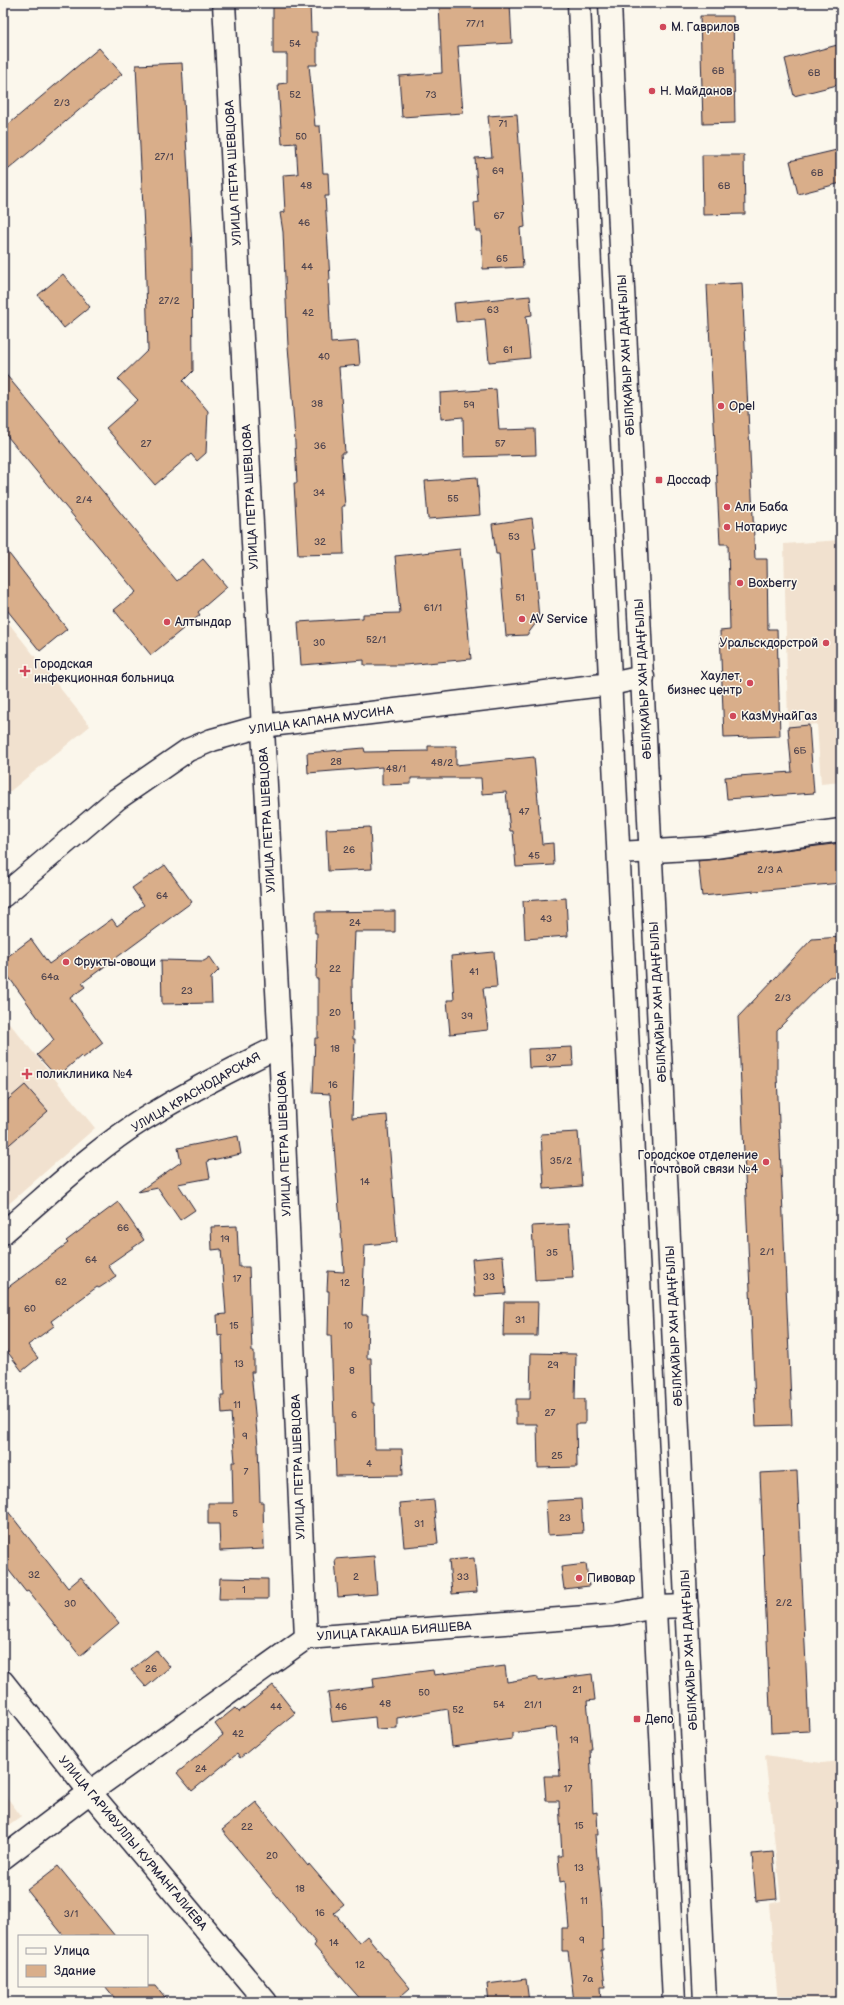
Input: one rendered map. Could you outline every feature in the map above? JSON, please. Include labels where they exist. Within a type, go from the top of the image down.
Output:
[{"type":"street","name":"УЛИЦА ПЕТРА ШЕВЦОВА","points":[[224,3],[280,1046],[306,1638]]},
{"type":"street","points":[[579,3],[590,265],[674,2002]]},
{"type":"street","name":"ӘБІЛҚАЙЫР ХАН ДАҢҒЫЛЫ","points":[[610,3],[621,263],[643,677],[705,2002]]},
{"type":"street","name":"УЛИЦА КАПАНА МУСИНА","points":[[3,896],[117,799],[188,750],[212,740],[262,726],[611,684],[643,677]]},
{"type":"street","points":[[619,853],[708,848],[841,830]]},
{"type":"street","name":"УЛИЦА КРАСНОДАРСКАЯ","points":[[3,1233],[94,1155],[143,1120],[225,1073],[280,1046]]},
{"type":"street","name":"УЛИЦА ГАКАША БИЯШЕВА","points":[[3,1858],[90,1792],[306,1638],[612,1615],[656,1607],[687,1606]]},
{"type":"street","name":"УЛИЦА ГАРИФУЛЛЫ КУРМАНГАЛИЕВА","points":[[3,1682],[90,1792],[266,2002]]},
{"type":"shaded area","points":[[841,540],[841,782],[821,784],[817,724],[788,727],[784,544]]},
{"type":"shaded area","name":"Городская инфекционная больница","points":[[3,616],[90,726],[3,797]]},
{"type":"shaded area","name":"поликлиника №4","points":[[6,1019],[95,1128],[3,1209],[3,1021]]},
{"type":"shaded area","points":[[765,1755],[822,1763],[841,1761],[841,2002],[778,2002],[769,1904],[781,1901]]},
{"type":"shaded area","points":[[3,1792],[21,1816],[3,1829]]},
{"type":"building","points":[[273,3],[310,3],[311,32],[317,32],[317,65],[309,65],[315,126],[320,126],[323,173],[328,173],[329,196],[325,196],[330,280],[328,280],[331,343],[358,341],[360,365],[339,367],[345,453],[341,453],[345,506],[342,506],[344,554],[298,555],[294,483],[297,483],[294,424],[288,346],[283,232],[280,213],[285,212],[283,175],[298,174],[296,143],[282,144],[278,84],[287,83],[287,54],[273,54]]},
{"type":"building","points":[[439,3],[510,3],[512,43],[458,46],[463,113],[402,117],[399,76],[442,73]]},
{"type":"building","points":[[700,16],[733,16],[735,123],[703,124]]},
{"type":"building","points":[[841,44],[841,84],[794,96],[785,59]]},
{"type":"building","points":[[99,48],[122,74],[3,174],[3,129]]},
{"type":"building","points":[[182,63],[192,247],[193,371],[183,381],[208,411],[206,453],[197,461],[191,454],[155,485],[106,428],[138,400],[118,379],[148,350],[145,249],[136,65]]},
{"type":"building","points":[[517,114],[525,227],[520,228],[523,267],[483,269],[481,231],[476,231],[474,203],[478,202],[475,158],[492,157],[488,116]]},
{"type":"building","points":[[841,149],[841,183],[798,194],[790,161]]},
{"type":"building","points":[[702,155],[744,155],[745,214],[703,215]]},
{"type":"building","points":[[63,274],[90,307],[64,328],[38,295]]},
{"type":"building","points":[[742,283],[755,559],[767,559],[768,629],[777,629],[780,736],[724,738],[720,631],[730,630],[728,544],[720,544],[707,285]]},
{"type":"building","points":[[530,296],[532,315],[526,316],[530,358],[489,362],[485,319],[456,322],[454,303]]},
{"type":"building","points":[[3,371],[177,581],[203,559],[227,587],[198,612],[200,615],[151,655],[114,610],[136,592],[3,431]]},
{"type":"building","points":[[496,389],[499,430],[535,429],[536,455],[464,457],[463,417],[441,419],[440,393]]},
{"type":"building","points":[[477,477],[480,515],[428,519],[425,481]]},
{"type":"building","points":[[532,518],[536,548],[533,549],[539,619],[527,635],[506,636],[499,554],[496,554],[492,524]]},
{"type":"building","points":[[3,546],[67,629],[40,651],[3,605]]},
{"type":"building","points":[[460,549],[471,659],[405,665],[364,665],[364,660],[301,665],[298,622],[363,618],[363,614],[400,613],[395,556]]},
{"type":"building","points":[[809,725],[814,793],[727,799],[725,777],[792,772],[788,727]]},
{"type":"building","points":[[428,746],[456,746],[456,765],[534,757],[542,844],[553,843],[554,865],[516,867],[513,831],[510,831],[506,792],[482,794],[481,778],[411,778],[411,784],[382,785],[382,767],[308,773],[307,753],[364,748],[365,752],[428,751]]},
{"type":"building","points":[[370,827],[372,869],[328,871],[326,829]]},
{"type":"building","points":[[841,843],[841,883],[702,896],[698,861]]},
{"type":"building","points":[[165,865],[192,902],[82,983],[85,987],[70,998],[103,1043],[83,1058],[81,1056],[57,1077],[37,1055],[54,1040],[3,969],[3,960],[31,939],[49,964],[112,919],[117,926],[144,905],[132,888]]},
{"type":"building","points":[[566,898],[568,936],[525,939],[523,901]]},
{"type":"building","points":[[395,911],[395,932],[355,932],[352,979],[353,1039],[355,1039],[352,1118],[387,1115],[397,1242],[365,1245],[362,1315],[368,1315],[367,1358],[371,1358],[375,1449],[402,1449],[403,1475],[336,1476],[331,1335],[328,1335],[329,1291],[327,1291],[328,1271],[344,1272],[330,1094],[313,1093],[315,1038],[318,1038],[318,979],[316,979],[317,933],[315,933],[315,912]]},
{"type":"building","points":[[841,937],[841,976],[829,977],[777,1030],[777,1075],[792,1425],[756,1426],[738,1017],[812,939]]},
{"type":"building","points":[[494,952],[497,987],[483,988],[488,1030],[450,1034],[447,1000],[454,1000],[451,956]]},
{"type":"building","points":[[210,957],[219,970],[211,978],[212,1003],[162,1004],[161,960],[204,961]]},
{"type":"building","points":[[572,1047],[573,1066],[529,1068],[528,1049]]},
{"type":"building","points":[[25,1085],[48,1111],[3,1150],[3,1104]]},
{"type":"building","points":[[578,1132],[582,1186],[544,1189],[541,1134]]},
{"type":"building","points":[[238,1136],[241,1154],[207,1161],[210,1178],[178,1184],[195,1210],[180,1220],[158,1188],[138,1192],[181,1162],[178,1148]]},
{"type":"building","points":[[118,1202],[144,1240],[108,1265],[116,1277],[99,1288],[97,1287],[51,1321],[54,1326],[28,1345],[38,1358],[22,1371],[3,1346],[3,1291],[68,1243],[66,1241]]},
{"type":"building","points":[[569,1224],[573,1278],[535,1280],[532,1226]]},
{"type":"building","points":[[237,1226],[239,1267],[249,1267],[252,1352],[254,1352],[254,1372],[251,1372],[258,1445],[260,1502],[263,1502],[264,1549],[220,1551],[219,1524],[208,1524],[208,1503],[233,1503],[232,1462],[235,1462],[231,1413],[222,1414],[221,1396],[224,1396],[222,1335],[218,1336],[217,1315],[226,1314],[221,1249],[212,1250],[211,1227]]},
{"type":"building","points":[[503,1256],[506,1294],[475,1296],[472,1259]]},
{"type":"building","points":[[504,1302],[538,1302],[537,1336],[503,1336]]},
{"type":"building","points":[[531,1353],[576,1354],[575,1399],[585,1399],[585,1424],[576,1424],[577,1467],[538,1468],[537,1424],[516,1424],[516,1399],[530,1399]]},
{"type":"building","points":[[797,1471],[809,1731],[771,1733],[760,1473]]},
{"type":"building","points":[[581,1499],[583,1533],[548,1535],[546,1501]]},
{"type":"building","points":[[434,1500],[438,1544],[404,1547],[400,1503]]},
{"type":"building","points":[[3,1505],[68,1588],[81,1577],[119,1623],[80,1656],[28,1591],[26,1592],[3,1563]]},
{"type":"building","points":[[374,1556],[377,1594],[338,1597],[335,1559]]},
{"type":"building","points":[[474,1558],[477,1592],[452,1594],[449,1560]]},
{"type":"building","points":[[586,1564],[589,1586],[564,1589],[561,1567]]},
{"type":"building","points":[[220,1578],[268,1579],[268,1599],[219,1599]]},
{"type":"building","points":[[156,1650],[170,1667],[146,1687],[131,1670]]},
{"type":"building","points":[[505,1666],[507,1682],[538,1677],[538,1681],[592,1674],[595,1700],[587,1701],[592,1749],[590,1749],[593,1813],[597,1812],[598,1835],[595,1835],[602,1909],[603,1950],[601,1950],[605,1987],[600,1987],[601,2002],[574,2002],[568,1951],[562,1951],[562,1928],[569,1928],[565,1881],[560,1882],[558,1856],[562,1856],[559,1801],[546,1801],[544,1776],[560,1776],[556,1727],[512,1733],[512,1739],[452,1747],[448,1709],[397,1718],[397,1728],[376,1729],[375,1717],[332,1722],[328,1693],[374,1687],[373,1678],[433,1670],[434,1675]]},
{"type":"building","points":[[273,1685],[295,1713],[240,1758],[237,1754],[192,1791],[177,1773],[223,1735],[215,1724],[235,1708],[239,1712]]},
{"type":"building","points":[[256,1802],[308,1866],[309,1864],[344,1905],[334,1913],[359,1943],[367,1936],[410,1988],[394,2002],[363,2002],[314,1946],[316,1943],[222,1830]]},
{"type":"building","points":[[773,1852],[777,1899],[756,1901],[752,1854]]},
{"type":"building","points":[[58,1866],[114,1935],[63,1935],[27,1890]]},
{"type":"building","points":[[526,1979],[529,2002],[489,2002],[487,1984]]},
{"type":"building","points":[[156,1986],[169,2002],[118,2002],[106,1987]]},
{"type":"place","name":"М. Гаврилов","points":[[663,27]]},
{"type":"place","name":"Н. Майданов","points":[[652,91]]},
{"type":"place","name":"Opel","points":[[721,406]]},
{"type":"place","name":"Доссаф","points":[[659,480]]},
{"type":"place","name":"Али Баба","points":[[727,507]]},
{"type":"place","name":"Нотариус","points":[[727,527]]},
{"type":"place","name":"Boxberry","points":[[740,583]]},
{"type":"place","name":"AV Service","points":[[522,619]]},
{"type":"place","name":"Алтындар","points":[[167,622]]},
{"type":"place","name":"Уральскдорстрой","points":[[826,643]]},
{"type":"place","name":"Городская инфекционная больница","points":[[25,671]]},
{"type":"place","name":"Хаулет, бизнес центр","points":[[750,683]]},
{"type":"place","name":"КазМунайГаз","points":[[733,716]]},
{"type":"place","name":"Фрукты-овощи","points":[[66,962]]},
{"type":"place","name":"поликлиника №4","points":[[27,1074]]},
{"type":"place","name":"Городское отделение почтовой связи №4","points":[[766,1162]]},
{"type":"place","name":"Пивовар","points":[[579,1578]]},
{"type":"place","name":"Депо","points":[[637,1719]]}]
